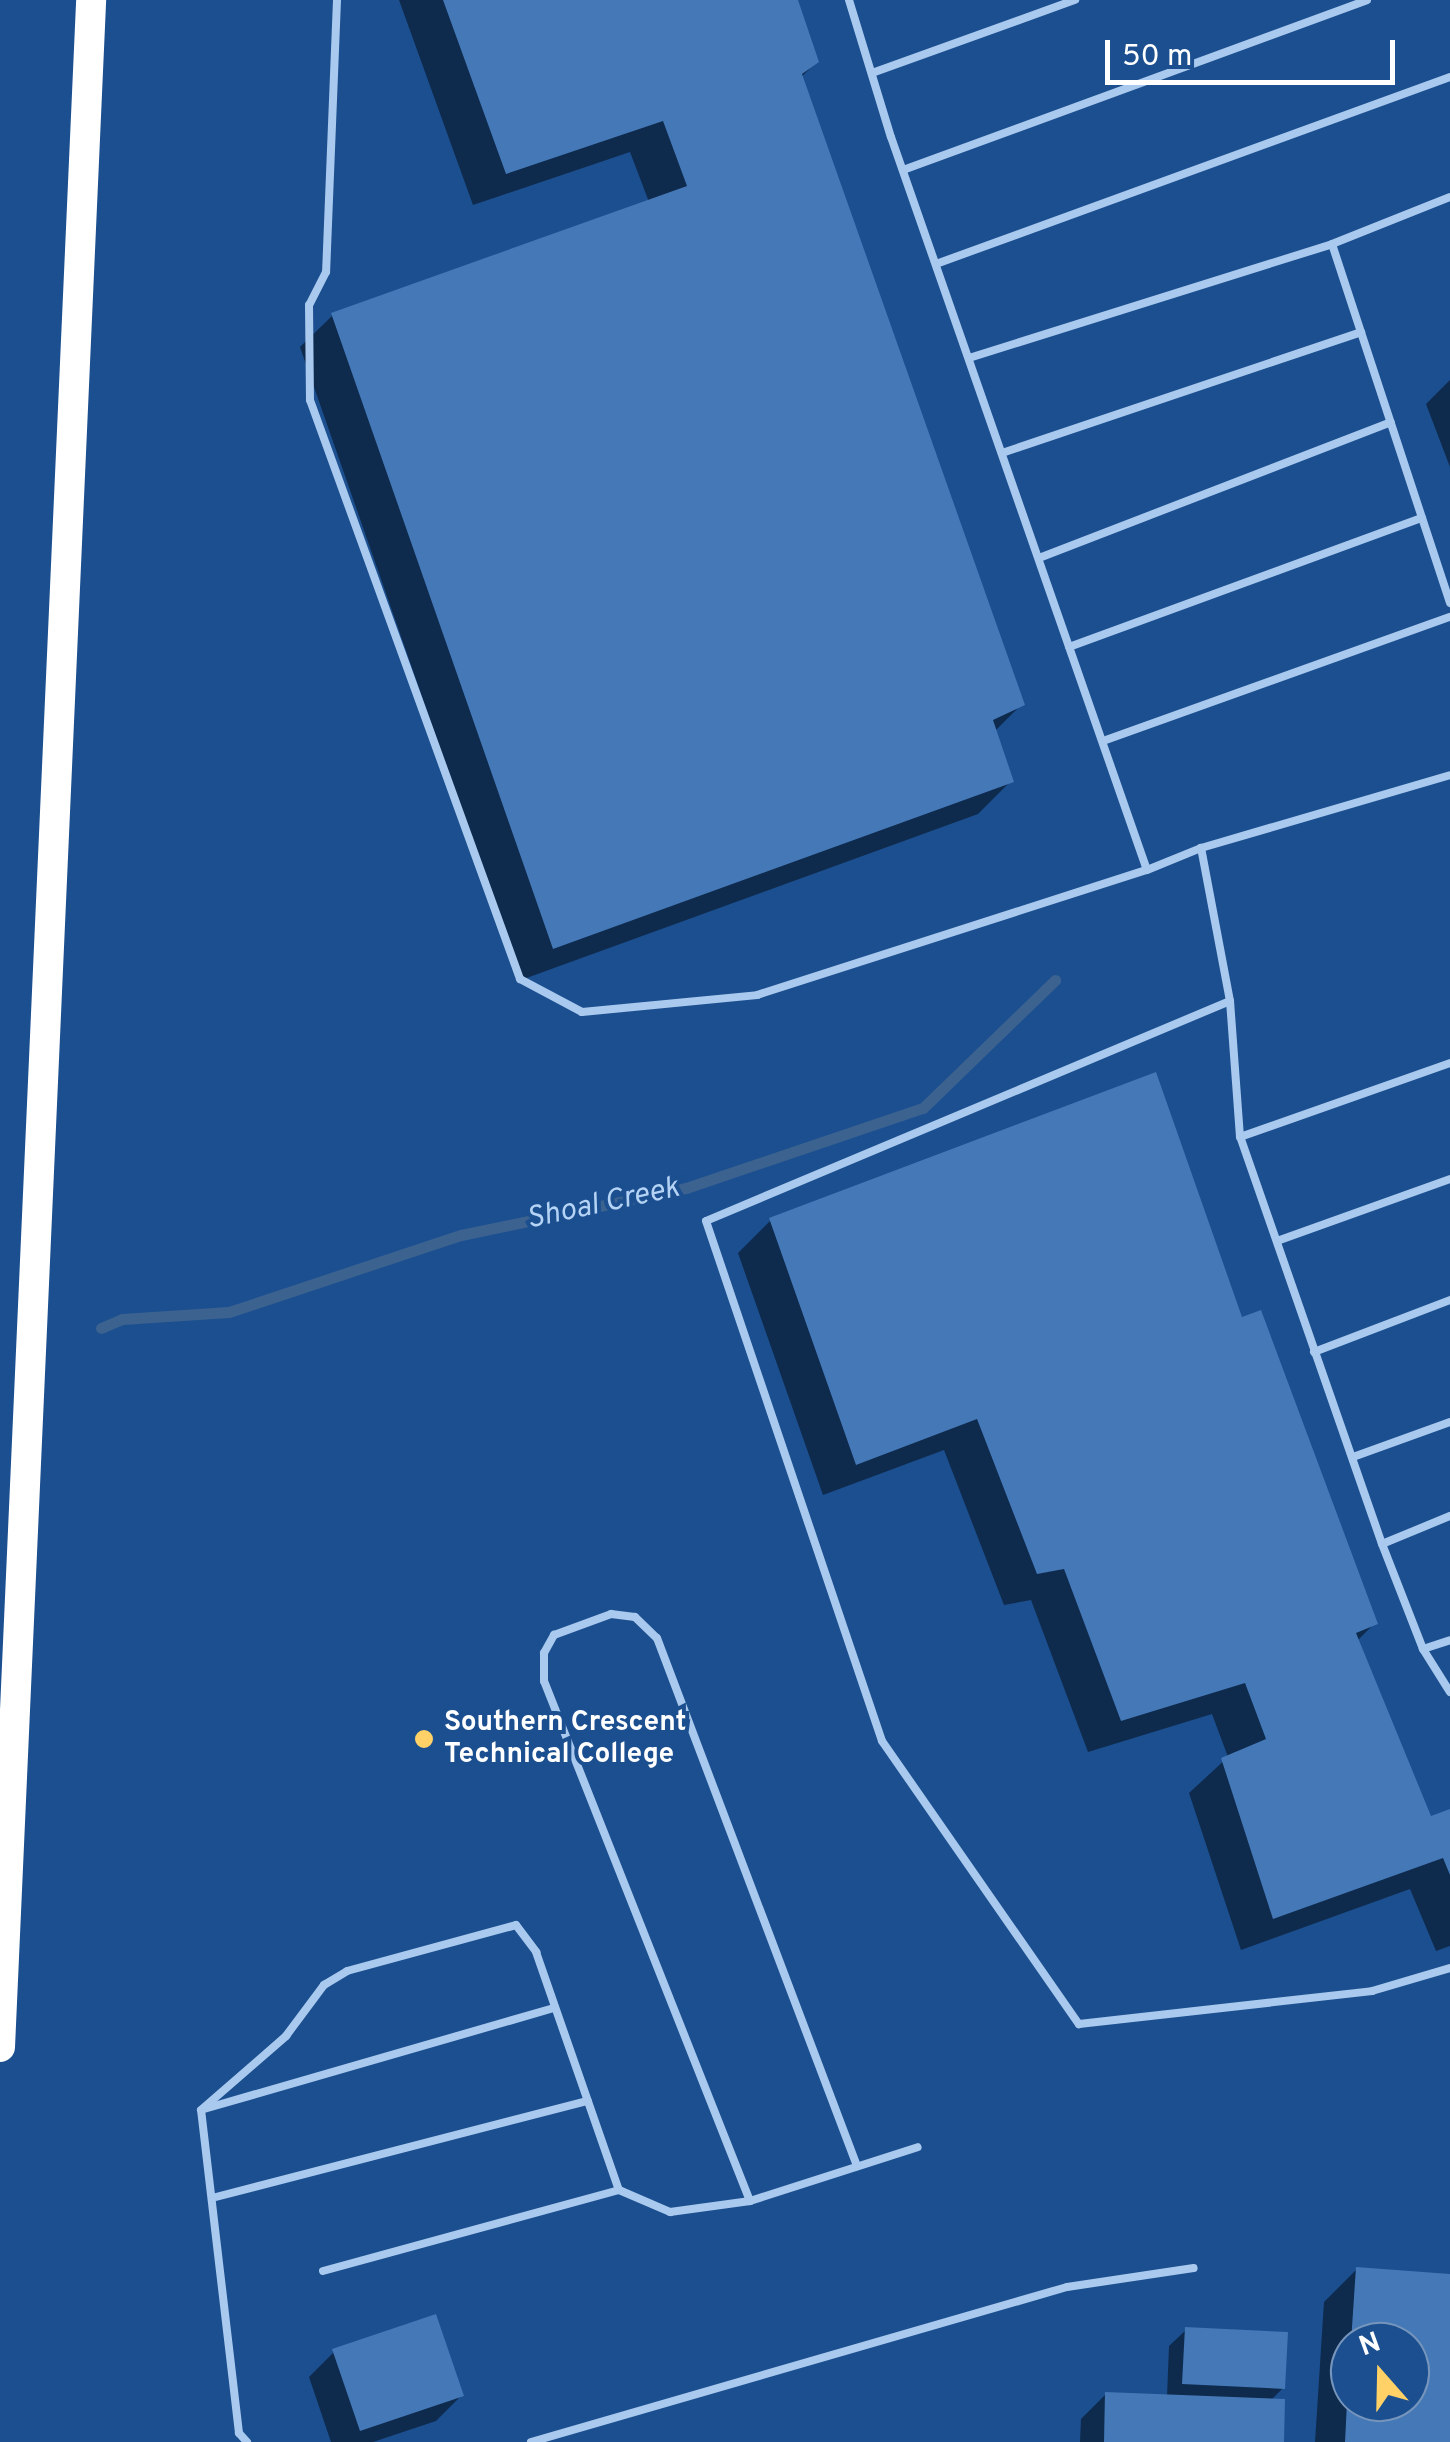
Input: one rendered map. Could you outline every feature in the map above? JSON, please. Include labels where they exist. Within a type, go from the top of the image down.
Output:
[{"type":"highway","points":[[0,2047],[90,0]]},
{"type":"lane","points":[[337,0],[326,272],[309,305],[310,400],[520,979],[582,1012],[757,996],[1147,870],[1201,848],[1450,774]]},
{"type":"lane","points":[[849,0],[903,170],[1147,870]]},
{"type":"lane","points":[[872,73],[1075,0]]},
{"type":"lane","points":[[903,170],[1367,0]]},
{"type":"lane","points":[[936,264],[1450,76]]},
{"type":"lane","points":[[969,358],[1332,244],[1450,197]]},
{"type":"lane","points":[[1332,244],[1450,603]]},
{"type":"lane","points":[[1002,454],[1361,332]]},
{"type":"lane","points":[[1039,558],[1391,422]]},
{"type":"lane","points":[[1070,646],[1422,518]]},
{"type":"lane","points":[[1103,741],[1450,618]]},
{"type":"lane","points":[[1201,848],[1230,1002],[1240,1137],[1382,1544],[1424,1649],[1450,1692]]},
{"type":"lane","points":[[1230,1002],[706,1221],[882,1742],[1080,2024],[1372,1991],[1450,1968]]},
{"type":"lane","points":[[1240,1137],[1450,1063]]},
{"type":"lane","points":[[1277,1242],[1450,1179]]},
{"type":"lane","points":[[1314,1352],[1450,1300]]},
{"type":"lane","points":[[1353,1457],[1450,1422]]},
{"type":"lane","points":[[1382,1544],[1450,1516]]},
{"type":"lane","points":[[750,2201],[544,1680],[544,1653],[554,1635],[611,1614],[635,1616],[657,1638],[857,2166]]},
{"type":"lane","points":[[1424,1649],[1450,1640]]},
{"type":"lane","points":[[201,2110],[286,2036],[324,1985],[348,1971],[516,1925],[536,1952],[619,2190]]},
{"type":"lane","points":[[201,2110],[555,2008]]},
{"type":"lane","points":[[212,2198],[588,2101]]},
{"type":"lane","points":[[201,2110],[239,2433],[247,2442]]},
{"type":"lane","points":[[323,2271],[619,2190],[670,2212],[750,2201],[918,2146]]},
{"type":"lane","points":[[531,2442],[1067,2287],[1194,2268]]},
{"type":"building","points":[[443,0],[798,0],[819,62],[802,74],[1025,705],[993,720],[1014,782],[553,949],[331,313],[687,186],[663,121],[506,174]]},
{"type":"building","points":[[1156,1072],[1242,1317],[1261,1310],[1378,1624],[1356,1633],[1431,1816],[1450,1809],[1450,1875],[1443,1858],[1273,1919],[1221,1758],[1266,1739],[1245,1683],[1121,1721],[1064,1569],[1037,1574],[977,1419],[856,1465],[769,1218]]},
{"type":"building","points":[[1356,2267],[1450,2274],[1450,2442],[1345,2442],[1346,2422],[1430,2422],[1430,2322],[1352,2322]]},
{"type":"building","points":[[436,2314],[464,2396],[360,2431],[332,2349]]},
{"type":"building","points":[[1185,2327],[1288,2332],[1285,2389],[1182,2384]]},
{"type":"building","points":[[1105,2392],[1285,2399],[1284,2442],[1104,2442]]},
{"type":"waterway","name":"Shoal Creek","points":[[101,1328],[122,1319],[229,1312],[461,1235],[686,1188],[923,1108],[1055,980]]},
{"type":"place","name":"Southern Crescent Technical College","points":[[424,1739]]}]
